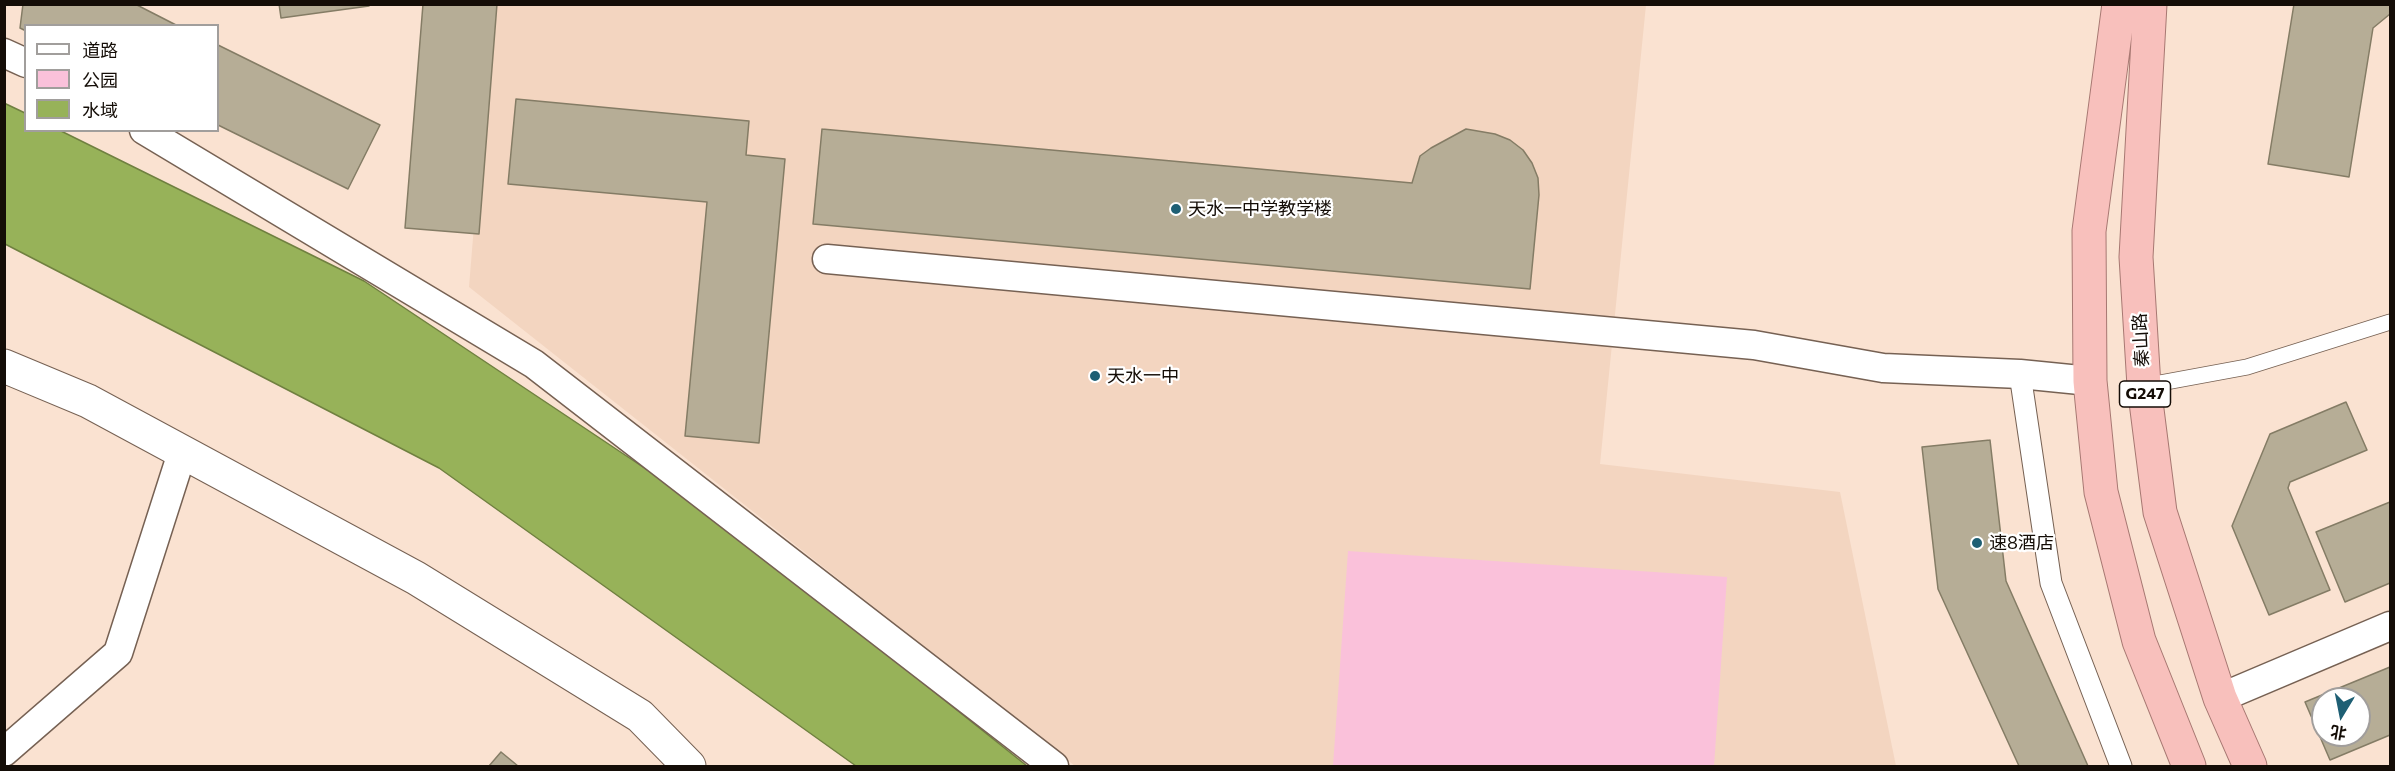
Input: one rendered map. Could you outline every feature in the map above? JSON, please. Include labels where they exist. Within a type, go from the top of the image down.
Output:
[{"type":"highway","name":"G247","points":[[2119,4],[2089,231],[2090,381],[2101,492],[2139,641],[2188,766]]},
{"type":"highway","name":"秦山路","points":[[2150,4],[2136,257],[2144,386],[2160,512],[2220,698],[2250,766]]},
{"type":"street","points":[[4,52],[24,62]]},
{"type":"street","points":[[147,132],[534,364],[1054,766]]},
{"type":"street","points":[[827,259],[1754,345],[1883,368],[2020,374],[2090,381]]},
{"type":"street","points":[[4,366],[88,402],[416,578],[640,716],[689,766]]},
{"type":"street","points":[[2020,374],[2051,583],[2121,766]]},
{"type":"street","points":[[4,752],[118,653],[182,453]]},
{"type":"street","points":[[2220,698],[2391,626]]},
{"type":"lane","points":[[2144,386],[2247,368],[2391,322]]},
{"type":"shaded area","name":"天水一中","points":[[492,5],[1646,5],[1600,464],[1840,492],[1896,766],[1075,766],[469,287]]},
{"type":"green space","points":[[1348,551],[1727,577],[1714,766],[1333,766]]},
{"type":"water","points":[[4,103],[24,113],[24,132],[63,132],[364,281],[700,505],[1027,766],[856,766],[439,468],[5,244]]},
{"type":"building","points":[[23,4],[135,4],[174,24],[24,24],[24,30],[20,28]]},
{"type":"building","points":[[279,4],[369,4],[369,6],[281,18]]},
{"type":"building","points":[[423,4],[497,4],[479,234],[405,228]]},
{"type":"building","points":[[2294,4],[2390,4],[2390,14],[2373,28],[2349,177],[2268,164]]},
{"type":"building","points":[[219,45],[380,125],[348,189],[219,125]]},
{"type":"building","points":[[516,99],[749,121],[746,155],[785,159],[759,443],[685,436],[707,202],[508,184]]},
{"type":"building","name":"天水一中学教学楼","points":[[822,129],[1412,183],[1420,156],[1431,148],[1466,129],[1495,134],[1510,140],[1523,150],[1538,178],[1539,195],[1530,289],[813,224]]},
{"type":"building","points":[[2346,402],[2367,450],[2290,482],[2288,488],[2330,590],[2269,615],[2232,526],[2270,434]]},
{"type":"building","points":[[1990,440],[2006,581],[2088,766],[2019,766],[1938,589],[1922,447]]},
{"type":"building","points":[[2390,502],[2390,583],[2345,602],[2316,532]]},
{"type":"building","points":[[2390,667],[2390,735],[2371,743],[2371,687],[2341,687]]},
{"type":"building","points":[[2311,700],[2311,716],[2305,702]]},
{"type":"building","points":[[2324,747],[2361,747],[2330,760]]},
{"type":"building","points":[[501,752],[518,766],[489,766]]},
{"type":"place","name":"天水一中学教学楼","points":[[1176,209]]},
{"type":"place","name":"天水一中","points":[[1095,376]]},
{"type":"place","name":"速8酒店","points":[[1977,543]]}]
